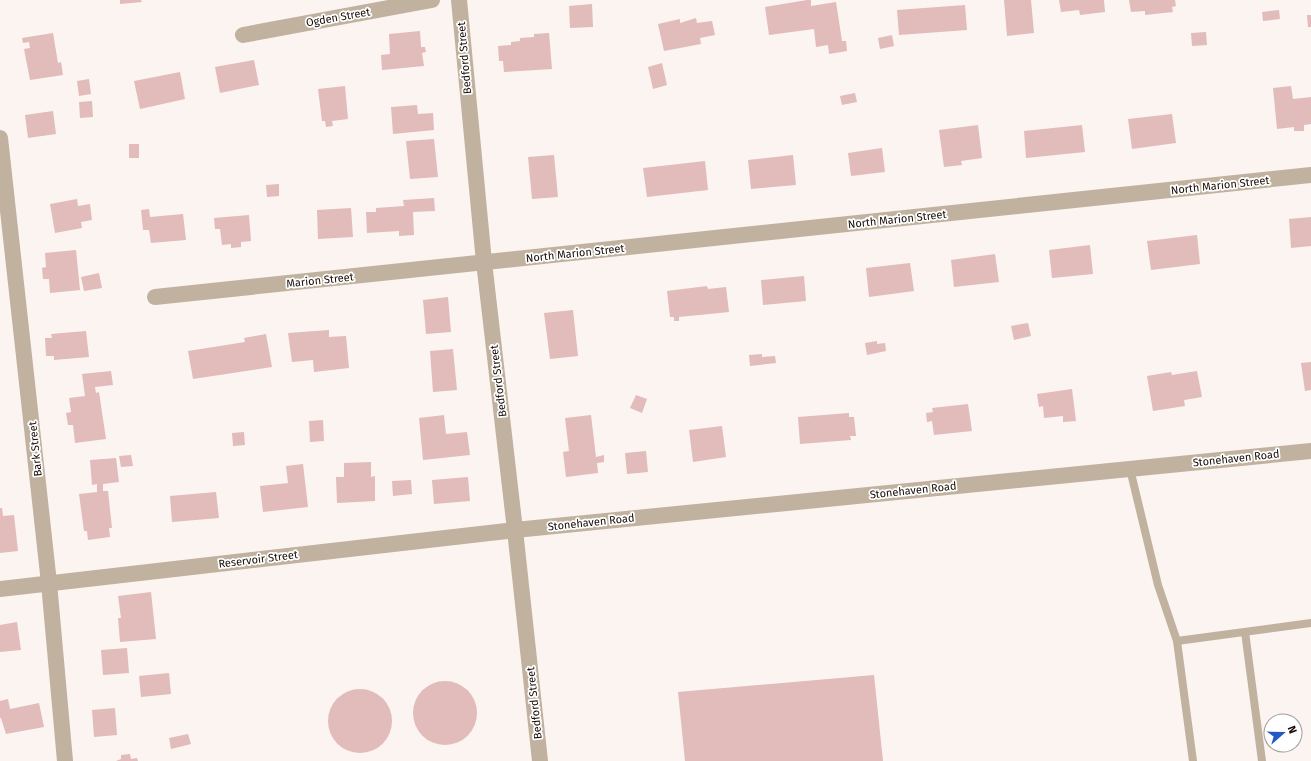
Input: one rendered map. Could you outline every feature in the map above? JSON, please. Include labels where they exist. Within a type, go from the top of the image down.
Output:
[{"type":"street","name":"Ogden Street","points":[[243,34],[432,0]]},
{"type":"street","name":"Bedford Street","points":[[459,0],[484,262],[540,761]]},
{"type":"street","name":"Bark Street","points":[[0,138],[50,583],[65,761]]},
{"type":"street","name":"North Marion Street","points":[[484,262],[1311,175]]},
{"type":"street","name":"Marion Street","points":[[155,297],[484,262]]},
{"type":"street","name":"Stonehaven Road","points":[[515,530],[1311,451]]},
{"type":"street","name":"Reservoir Street","points":[[0,589],[515,530]]},
{"type":"lane","points":[[1130,469],[1158,585],[1177,641],[1193,761]]},
{"type":"lane","points":[[1177,641],[1311,623]]},
{"type":"lane","points":[[1245,632],[1262,761]]},
{"type":"building","points":[[120,0],[141,0],[142,2],[120,4]]},
{"type":"building","points":[[811,0],[811,6],[836,2],[842,41],[846,41],[847,51],[829,54],[828,45],[816,47],[814,29],[769,35],[765,7]]},
{"type":"building","points":[[1004,0],[1031,0],[1034,33],[1007,36]]},
{"type":"building","points":[[1059,0],[1104,0],[1105,12],[1080,15],[1079,10],[1061,12]]},
{"type":"building","points":[[1129,0],[1175,0],[1176,6],[1172,7],[1173,12],[1145,15],[1145,11],[1131,12]]},
{"type":"building","points":[[592,4],[593,27],[570,28],[569,6]]},
{"type":"building","points":[[965,5],[967,30],[899,35],[897,10]]},
{"type":"building","points":[[1279,10],[1280,19],[1263,21],[1262,12]]},
{"type":"building","points":[[1307,15],[1311,15],[1311,27],[1308,27]]},
{"type":"building","points":[[696,18],[697,23],[712,21],[715,35],[700,38],[701,44],[664,51],[658,24],[680,19],[680,23]]},
{"type":"building","points":[[420,31],[421,47],[425,47],[426,52],[422,53],[424,66],[382,70],[381,55],[390,54],[389,34]]},
{"type":"building","points":[[1206,32],[1207,45],[1192,46],[1191,33]]},
{"type":"building","points":[[53,33],[58,63],[61,62],[63,75],[30,80],[24,49],[30,48],[29,42],[23,43],[22,38]]},
{"type":"building","points":[[549,33],[552,69],[504,72],[503,61],[499,61],[498,46],[511,45],[511,42],[520,41],[520,38],[534,37],[534,34]]},
{"type":"building","points":[[892,35],[894,46],[880,49],[878,38]]},
{"type":"building","points":[[254,60],[259,85],[220,93],[215,67]]},
{"type":"building","points":[[662,63],[667,85],[653,89],[648,67]]},
{"type":"building","points":[[180,72],[185,99],[140,109],[134,81]]},
{"type":"building","points":[[89,79],[91,94],[79,96],[77,81]]},
{"type":"building","points":[[345,86],[348,119],[332,121],[333,126],[326,127],[325,121],[322,121],[318,89]]},
{"type":"building","points":[[1291,86],[1293,99],[1311,97],[1311,124],[1304,125],[1304,131],[1294,131],[1294,127],[1277,129],[1273,88]]},
{"type":"building","points":[[855,93],[857,102],[842,105],[840,96]]},
{"type":"building","points":[[92,101],[93,117],[80,118],[79,102]]},
{"type":"building","points":[[417,105],[418,114],[433,113],[434,130],[393,134],[391,107]]},
{"type":"building","points":[[53,111],[56,134],[28,138],[25,115]]},
{"type":"building","points":[[1172,114],[1176,143],[1132,149],[1128,119]]},
{"type":"building","points":[[978,125],[982,158],[961,161],[962,165],[944,167],[939,130]]},
{"type":"building","points":[[1082,125],[1085,152],[1026,158],[1024,131]]},
{"type":"building","points":[[434,139],[438,177],[410,179],[406,141]]},
{"type":"building","points":[[129,144],[139,144],[139,158],[129,158]]},
{"type":"building","points":[[882,148],[885,172],[851,176],[848,153]]},
{"type":"building","points":[[554,155],[558,197],[532,199],[528,157]]},
{"type":"building","points":[[793,155],[796,185],[751,189],[748,160]]},
{"type":"building","points":[[705,161],[708,190],[647,197],[643,168]]},
{"type":"building","points":[[279,184],[279,196],[267,197],[266,185]]},
{"type":"building","points":[[434,198],[435,211],[413,212],[414,235],[399,236],[399,231],[367,233],[366,212],[376,212],[376,208],[404,206],[403,200]]},
{"type":"building","points":[[77,199],[78,206],[90,204],[92,220],[81,222],[82,228],[55,233],[50,204]]},
{"type":"building","points":[[351,208],[353,237],[318,239],[317,210]]},
{"type":"building","points":[[149,209],[150,217],[183,214],[186,240],[151,243],[149,230],[143,230],[141,210]]},
{"type":"building","points":[[249,215],[251,241],[241,242],[241,247],[231,248],[231,244],[222,245],[220,229],[215,229],[214,218]]},
{"type":"building","points":[[1311,217],[1311,246],[1291,248],[1289,219]]},
{"type":"building","points":[[1197,235],[1200,264],[1151,270],[1147,241]]},
{"type":"building","points":[[1090,245],[1093,274],[1052,278],[1049,250]]},
{"type":"building","points":[[76,250],[80,290],[50,293],[49,279],[43,279],[42,268],[46,267],[45,253]]},
{"type":"building","points":[[995,254],[999,282],[954,287],[951,260]]},
{"type":"building","points":[[910,263],[914,291],[869,297],[866,268]]},
{"type":"building","points":[[99,273],[102,288],[84,291],[81,277]]},
{"type":"building","points":[[804,276],[806,301],[763,305],[761,280]]},
{"type":"building","points":[[707,286],[708,289],[726,287],[729,312],[679,317],[679,321],[674,321],[674,317],[670,317],[667,291]]},
{"type":"building","points":[[448,297],[451,332],[426,334],[423,300]]},
{"type":"building","points":[[573,310],[578,356],[550,359],[544,313]]},
{"type":"building","points":[[1028,323],[1031,336],[1014,340],[1011,326]]},
{"type":"building","points":[[329,330],[329,337],[346,336],[349,368],[314,372],[313,360],[292,362],[288,333]]},
{"type":"building","points":[[86,331],[89,357],[54,360],[54,356],[46,356],[45,338],[52,338],[51,334]]},
{"type":"building","points":[[266,334],[272,367],[193,379],[188,351],[245,342],[244,338]]},
{"type":"building","points":[[877,341],[877,344],[885,343],[886,351],[867,355],[865,343]]},
{"type":"building","points":[[453,349],[457,390],[433,392],[430,351]]},
{"type":"building","points":[[762,354],[762,357],[775,356],[776,363],[750,366],[749,355]]},
{"type":"building","points":[[1311,362],[1311,390],[1305,391],[1301,363]]},
{"type":"building","points":[[111,371],[113,385],[95,387],[96,393],[99,392],[106,439],[75,443],[73,425],[68,425],[66,413],[71,412],[69,398],[85,396],[82,374]]},
{"type":"building","points":[[1197,371],[1202,397],[1184,400],[1185,406],[1153,411],[1147,376],[1171,372],[1172,375]]},
{"type":"building","points":[[1072,389],[1076,421],[1063,422],[1063,416],[1044,418],[1043,406],[1039,407],[1037,394]]},
{"type":"building","points":[[636,395],[647,399],[642,413],[630,408]]},
{"type":"building","points":[[968,404],[972,431],[934,435],[932,421],[927,422],[926,413],[933,412],[932,408]]},
{"type":"building","points":[[849,413],[849,417],[854,417],[856,436],[850,436],[851,440],[800,444],[798,417]]},
{"type":"building","points":[[444,415],[446,434],[467,432],[470,455],[423,460],[419,418]]},
{"type":"building","points":[[591,415],[596,457],[604,455],[604,462],[597,463],[598,473],[566,477],[563,452],[569,451],[565,418]]},
{"type":"building","points":[[323,420],[324,441],[310,442],[309,421]]},
{"type":"building","points":[[722,426],[726,457],[693,462],[689,430]]},
{"type":"building","points":[[244,432],[245,445],[233,446],[232,433]]},
{"type":"building","points":[[646,451],[648,472],[627,474],[625,453]]},
{"type":"building","points":[[131,455],[133,466],[121,467],[119,456]]},
{"type":"building","points":[[116,458],[119,482],[103,484],[103,491],[108,491],[112,528],[109,528],[110,537],[88,540],[87,531],[84,531],[79,494],[97,492],[97,484],[92,485],[90,460]]},
{"type":"building","points":[[371,462],[371,477],[375,476],[375,501],[337,503],[336,477],[344,477],[344,463]]},
{"type":"building","points":[[303,464],[308,507],[263,512],[260,486],[288,483],[286,466]]},
{"type":"building","points":[[468,477],[470,501],[434,504],[432,480]]},
{"type":"building","points":[[411,480],[412,494],[393,496],[392,481]]},
{"type":"building","points":[[216,492],[219,518],[172,522],[170,496]]},
{"type":"building","points":[[0,508],[2,508],[3,516],[14,515],[18,551],[0,553]]},
{"type":"building","points":[[151,592],[156,639],[120,642],[118,618],[121,618],[118,596]]},
{"type":"building","points":[[17,622],[21,650],[0,652],[0,625]]},
{"type":"building","points":[[127,648],[129,673],[103,675],[101,650]]},
{"type":"building","points":[[169,673],[171,694],[141,697],[139,676]]},
{"type":"building","points":[[874,675],[883,761],[685,761],[678,692]]},
{"type":"building","points":[[439,681],[451,681],[468,690],[475,701],[477,713],[475,725],[468,736],[451,745],[439,745],[427,740],[418,731],[413,719],[413,707],[418,695],[427,686]]},
{"type":"building","points":[[354,689],[366,689],[383,698],[390,709],[392,721],[390,733],[383,744],[366,753],[354,753],[342,748],[333,739],[328,727],[328,715],[333,703],[342,694]]},
{"type":"building","points":[[8,699],[10,709],[39,703],[44,727],[6,734],[0,718],[0,701]]},
{"type":"building","points":[[115,708],[117,735],[94,737],[92,710]]},
{"type":"building","points":[[188,734],[191,744],[171,749],[169,738]]},
{"type":"building","points":[[130,754],[131,759],[137,758],[138,761],[116,761],[121,759],[121,755]]}]
